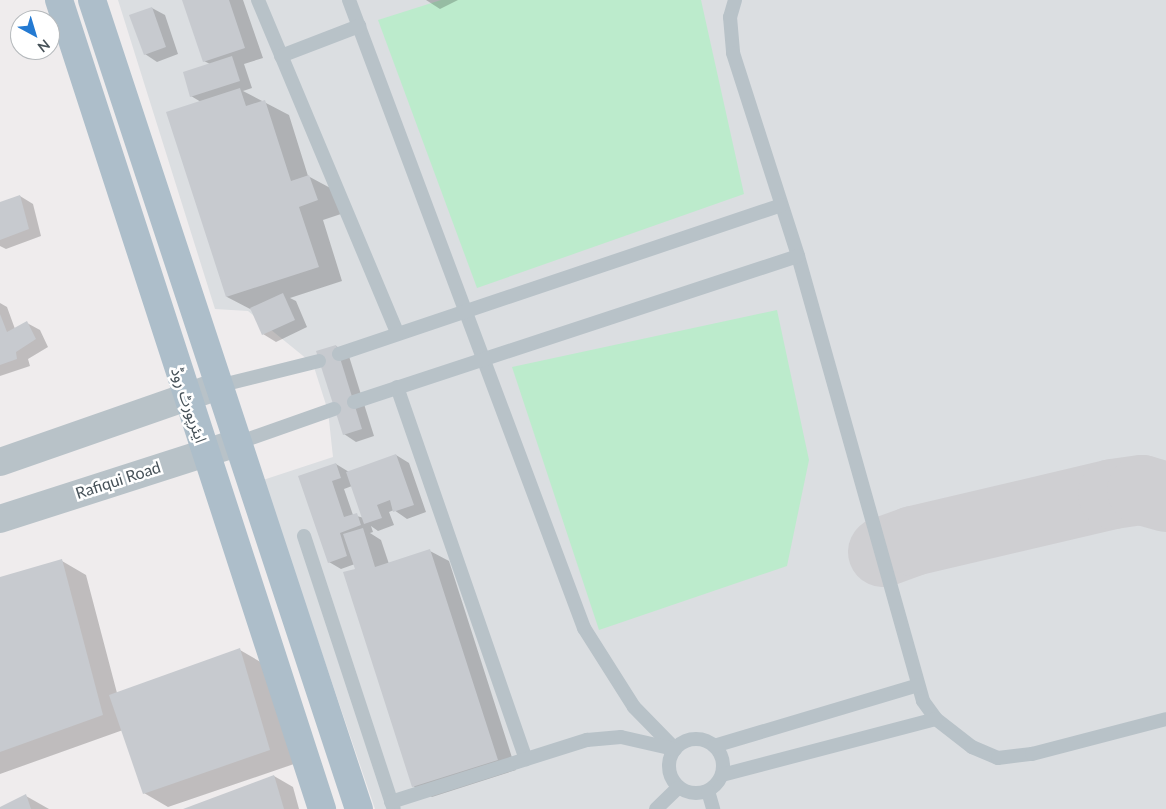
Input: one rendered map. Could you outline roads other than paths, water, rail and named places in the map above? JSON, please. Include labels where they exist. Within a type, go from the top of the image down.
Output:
[{"type":"main road","name":"ایئرپورٹ روڈ","points":[[58,0],[185,398],[205,452],[322,809]]},
{"type":"main road","points":[[92,0],[359,809]]},
{"type":"street","points":[[0,462],[218,386]]},
{"type":"street","name":"Rafiqui Road","points":[[0,518],[237,443]]},
{"type":"lane","points":[[258,0],[397,333]]},
{"type":"lane","points":[[349,0],[584,628],[634,707],[675,749]]},
{"type":"lane","points":[[735,0],[730,17],[733,53],[798,256],[918,686],[936,719],[972,747],[998,758],[1032,754],[1166,719]]},
{"type":"lane","points":[[281,56],[359,26]]},
{"type":"lane","points":[[339,354],[782,205]]},
{"type":"lane","points":[[354,402],[483,358],[798,256]]},
{"type":"lane","points":[[218,386],[319,362]]},
{"type":"lane","points":[[397,387],[526,759]]},
{"type":"lane","points":[[237,443],[334,409]]},
{"type":"lane","points":[[304,536],[393,806],[586,740],[620,737],[675,749],[694,739],[714,746],[720,754],[722,775]]},
{"type":"lane","points":[[714,746],[918,686]]},
{"type":"lane","points":[[675,749],[669,769],[678,788],[688,793],[708,791],[722,775],[936,719]]},
{"type":"lane","points":[[656,809],[678,788]]},
{"type":"lane","points":[[708,791],[713,809]]}]
